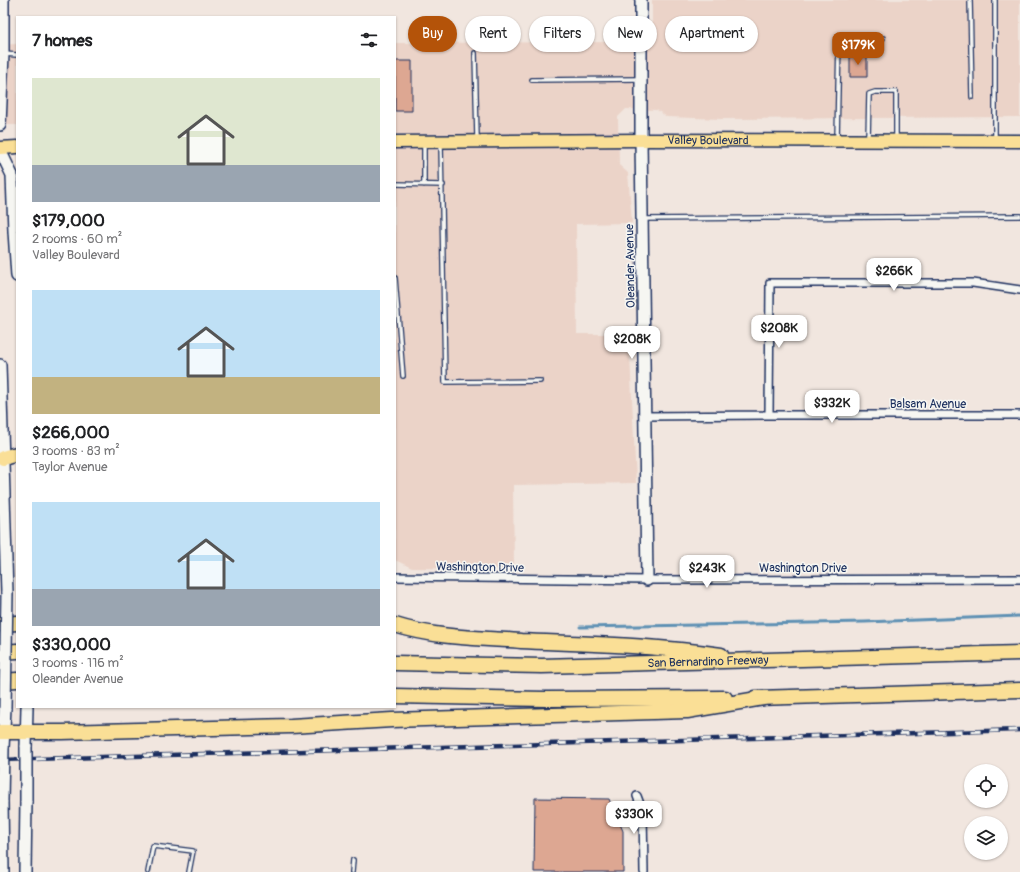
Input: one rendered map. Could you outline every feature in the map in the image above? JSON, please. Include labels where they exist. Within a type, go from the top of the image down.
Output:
[{"type":"highway","points":[[3,458],[16,454]]},
{"type":"highway","points":[[0,624],[16,623]]},
{"type":"highway","points":[[396,625],[446,636],[686,650],[761,660]]},
{"type":"highway","points":[[0,652],[16,651]]},
{"type":"highway","name":"San Bernardino Freeway","points":[[396,663],[542,666],[1020,653]]},
{"type":"highway","points":[[0,681],[16,680]]},
{"type":"highway","points":[[396,696],[546,699],[763,698],[1020,690]]},
{"type":"highway","points":[[2,732],[291,726],[392,720],[687,711],[763,698]]},
{"type":"main road","name":"Oleander Avenue","points":[[642,0],[641,140],[647,580]]},
{"type":"main road","points":[[0,125],[2,6]]},
{"type":"main road","name":"Valley Boulevard","points":[[396,142],[641,140],[1020,141]]},
{"type":"main road","points":[[16,147],[0,149],[12,175],[16,254]]},
{"type":"main road","points":[[0,365],[7,594],[5,708],[2,732],[3,872]]},
{"type":"main road","points":[[25,872],[27,708]]},
{"type":"street","points":[[769,415],[770,283],[973,283],[1020,290]]},
{"type":"street","name":"Balsam Avenue","points":[[644,416],[1020,415]]},
{"type":"street","name":"Washington Drive","points":[[396,577],[647,580],[1020,579]]},
{"type":"street","points":[[637,796],[643,812],[644,872]]},
{"type":"lane","points":[[970,0],[972,97]]},
{"type":"lane","points":[[995,0],[995,141]]},
{"type":"lane","points":[[837,140],[839,40],[843,38],[883,38]]},
{"type":"lane","points":[[475,53],[477,142]]},
{"type":"lane","points":[[1,54],[16,55]]},
{"type":"lane","points":[[532,80],[641,79]]},
{"type":"lane","points":[[868,140],[869,94],[875,92],[894,92],[896,94],[896,141]]},
{"type":"lane","points":[[424,142],[424,185]]},
{"type":"lane","points":[[441,142],[443,185],[445,382],[540,381]]},
{"type":"lane","points":[[396,184],[443,185]]},
{"type":"lane","points":[[642,219],[1020,216]]},
{"type":"lane","points":[[396,290],[403,376]]},
{"type":"lane","points":[[148,872],[153,846],[193,851],[189,872]]},
{"type":"lane","points":[[352,872],[353,860]]},
{"type":"shaded area","points":[[652,0],[1020,0],[1020,117],[722,119],[667,117],[657,110],[626,109],[618,117],[619,165],[628,173],[632,223],[576,224],[577,334],[629,334],[636,483],[513,485],[514,569],[412,568],[396,560],[396,43],[408,43],[408,52],[457,52],[457,43],[465,43],[465,52],[521,52],[521,43],[529,42],[529,52],[595,52],[595,42],[603,42],[603,52],[657,52],[657,16],[652,16]]},
{"type":"shaded area","points":[[16,44],[16,125],[0,125],[0,45]]},
{"type":"building","points":[[850,56],[867,56],[867,77],[850,77]]},
{"type":"building","points":[[396,61],[412,61],[412,111],[396,111]]},
{"type":"building","points":[[535,798],[609,799],[623,831],[623,872],[534,872]]},
{"type":"waterway","points":[[580,627],[865,622],[1020,616]]},
{"type":"railway","points":[[0,760],[1020,730]]}]
